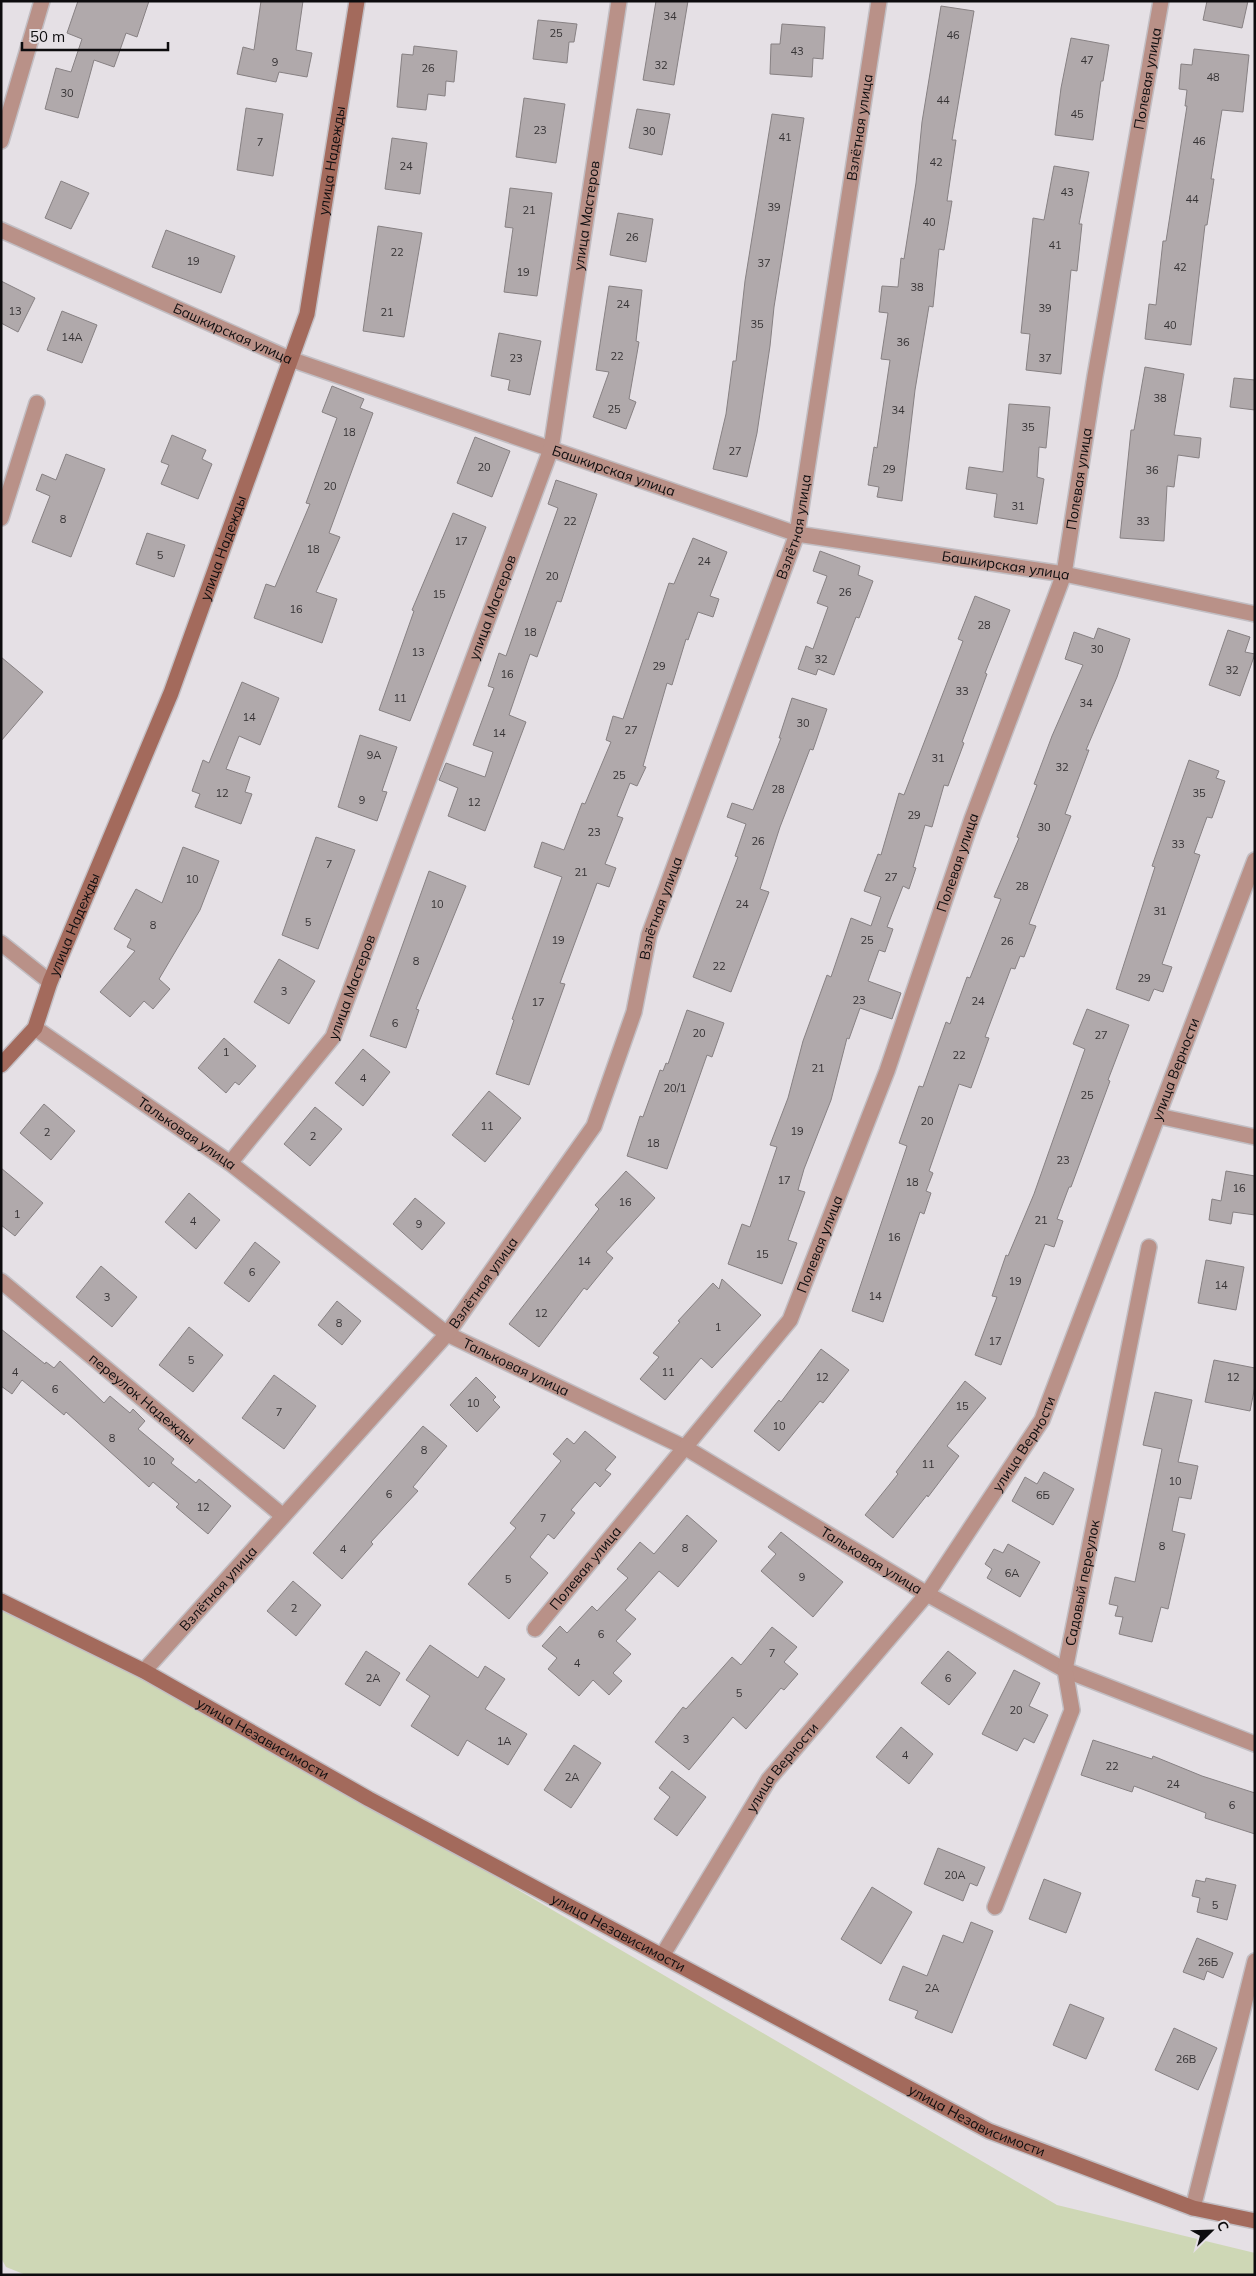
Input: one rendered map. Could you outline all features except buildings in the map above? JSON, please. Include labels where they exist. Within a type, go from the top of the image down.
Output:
[{"type":"main road","name":"улица Надежды","points":[[1,1065],[35,1028],[50,982],[171,693],[290,359],[308,314],[357,1]]},
{"type":"main road","name":"улица Независимости","points":[[1,1602],[144,1671],[369,1800],[989,2130],[1194,2208],[1255,2222]]},
{"type":"street","points":[[1,141],[42,1]]},
{"type":"street","name":"улица Мастеров","points":[[230,1163],[333,1037],[551,448],[619,1]]},
{"type":"street","name":"Взлётная улица","points":[[144,1671],[447,1334],[594,1126],[634,1012],[649,935],[797,534],[879,1]]},
{"type":"street","name":"Полевая улица","points":[[535,1629],[790,1320],[887,1071],[972,819],[1064,574],[1095,376],[1161,1]]},
{"type":"street","name":"Башкирская улица","points":[[1,230],[290,359],[797,534],[1064,574],[1255,614]]},
{"type":"street","points":[[1,518],[37,403]]},
{"type":"street","name":"улица Верности","points":[[662,1956],[769,1779],[927,1594],[1042,1420],[1255,860]]},
{"type":"street","points":[[1,943],[50,982]]},
{"type":"street","name":"Тальковая улица","points":[[35,1028],[230,1163],[447,1334],[686,1448],[927,1594],[1066,1670],[1255,1744]]},
{"type":"street","points":[[1158,1116],[1255,1137]]},
{"type":"street","name":"Садовый переулок","points":[[995,1907],[1072,1710],[1066,1670],[1149,1247]]},
{"type":"street","name":"переулок Надежды","points":[[1,1281],[283,1516]]},
{"type":"street","points":[[1194,2208],[1255,1961]]},
{"type":"green space","points":[[1,1608],[144,1671],[1057,2205],[1255,2253],[1255,2275],[26,2275],[6,2267],[1,2258]]}]
